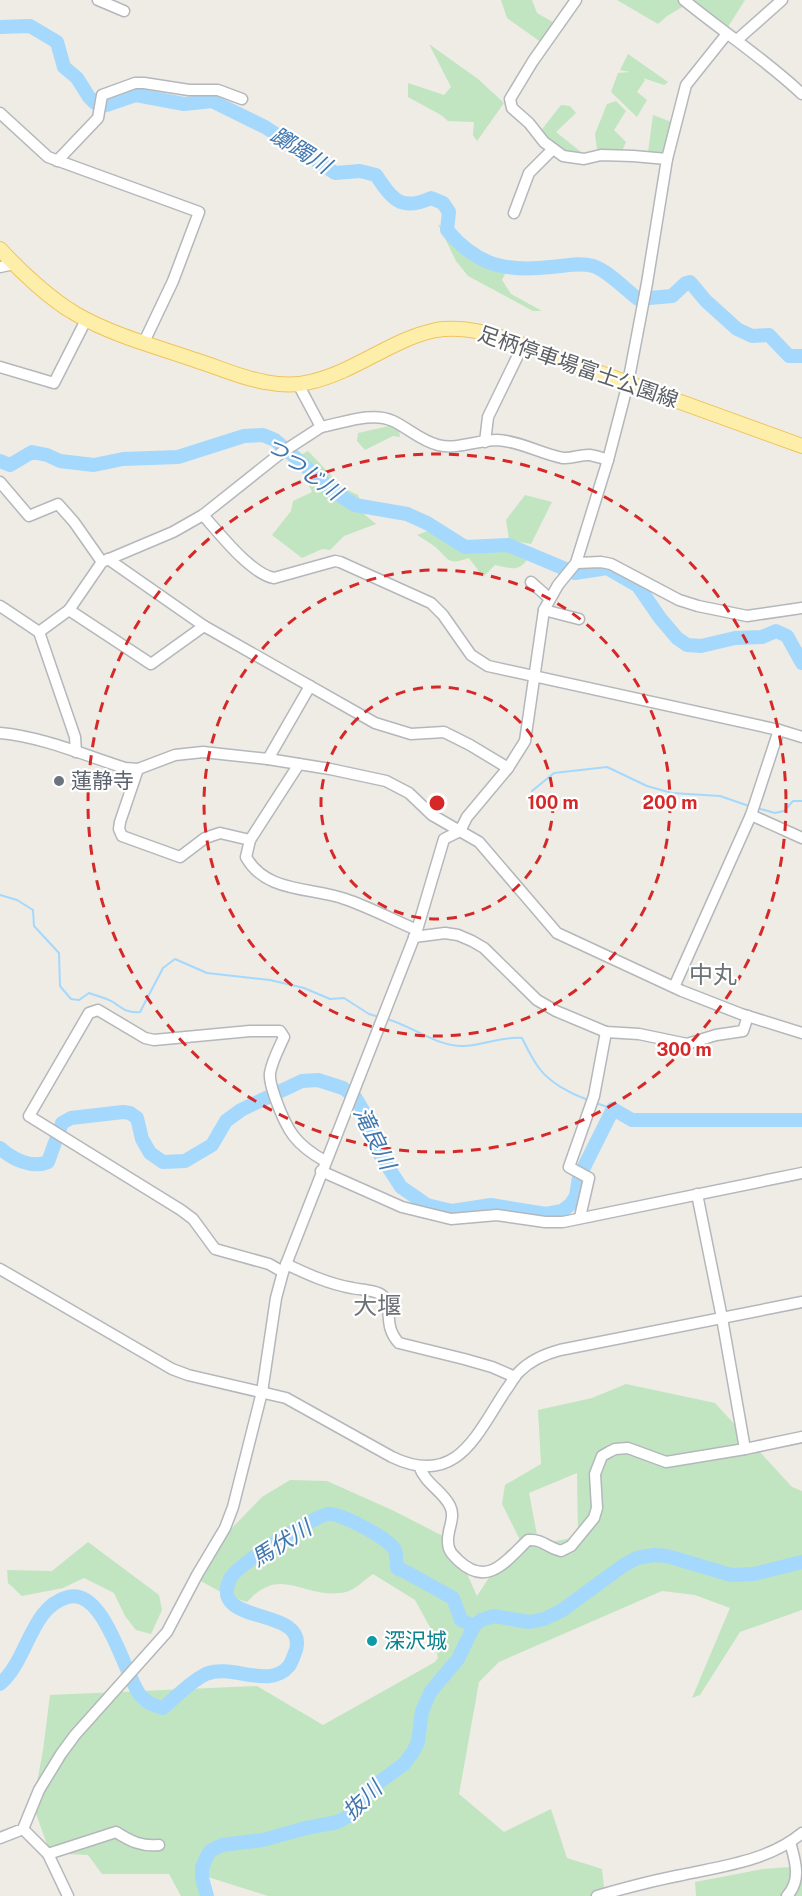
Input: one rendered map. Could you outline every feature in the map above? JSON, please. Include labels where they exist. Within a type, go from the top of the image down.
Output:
[{"type":"main road","name":"足柄停車場富士公園線","points":[[0,249],[7,266],[86,320],[255,380],[281,385],[323,379],[420,334],[439,330],[486,332],[802,446]]},
{"type":"street","points":[[98,0],[124,11]]},
{"type":"street","points":[[576,0],[533,61],[510,99],[512,108],[529,123],[544,142],[563,156],[584,159],[601,155],[667,159]]},
{"type":"street","points":[[684,0],[726,35],[738,39],[802,94]]},
{"type":"street","points":[[738,39],[782,0]]},
{"type":"street","points":[[0,1838],[23,1829],[39,1790],[61,1754],[75,1735],[167,1632],[225,1528],[234,1507],[262,1392],[276,1298],[284,1268],[416,934],[444,839],[460,831],[467,817],[508,768],[525,741],[544,610],[549,598],[572,568],[608,460],[628,383],[667,159],[686,85],[726,35]]},
{"type":"street","points":[[57,160],[98,118],[102,95],[135,83],[189,90],[218,90],[243,99]]},
{"type":"street","points":[[0,113],[48,157],[199,212],[173,281],[144,342]]},
{"type":"street","points":[[514,213],[530,174],[553,149]]},
{"type":"street","points":[[0,367],[54,383],[86,320]]},
{"type":"street","points":[[485,442],[488,417],[523,345]]},
{"type":"street","points":[[298,384],[321,427]]},
{"type":"street","points":[[39,632],[69,610],[105,561],[156,540],[203,515],[281,453],[321,427],[382,417],[438,445],[462,446],[496,440],[513,442],[544,454],[572,459],[588,454],[608,460]]},
{"type":"street","points":[[0,482],[29,516],[58,504],[105,561],[204,626],[375,723],[411,734],[444,732],[508,768]]},
{"type":"street","points":[[203,515],[242,558],[268,577],[274,578],[335,561],[431,603],[443,615],[471,655],[488,666],[534,674],[802,737]]},
{"type":"street","points":[[572,568],[601,562],[611,564],[679,600],[747,616],[802,608]]},
{"type":"street","points":[[531,582],[549,598]]},
{"type":"street","points":[[0,606],[39,632],[75,737],[76,752]]},
{"type":"street","points":[[69,610],[151,664],[204,626]]},
{"type":"street","points":[[544,610],[579,619]]},
{"type":"street","points":[[268,759],[310,686]]},
{"type":"street","points":[[674,987],[751,815],[779,730]]},
{"type":"street","points":[[0,734],[20,735],[125,768],[138,769],[175,755],[191,752],[268,759],[386,781],[410,793],[432,815],[480,842],[557,933],[674,987],[748,1016],[802,1033]]},
{"type":"street","points":[[299,764],[250,840],[246,857],[252,868],[275,882],[287,888],[314,891],[348,900],[416,934],[445,933],[472,941],[484,948],[537,1000],[556,1011],[606,1032],[648,1035],[687,1044],[716,1035],[743,1031],[748,1016]]},
{"type":"street","points":[[138,769],[120,822],[119,830],[122,836],[180,857],[205,838],[220,833],[250,840]]},
{"type":"street","points":[[751,815],[802,838]]},
{"type":"street","points":[[515,1377],[464,1359],[399,1344],[390,1330],[387,1305],[381,1293],[333,1283],[215,1249],[193,1220],[181,1210],[29,1116],[89,1013],[99,1010],[145,1038],[154,1040],[250,1031],[280,1031],[284,1037],[271,1069],[270,1081],[284,1124],[296,1140],[323,1166],[402,1207],[451,1219],[497,1215],[545,1222],[563,1222],[802,1173]]},
{"type":"street","points":[[580,1217],[588,1178],[569,1167],[592,1102],[606,1032]]},
{"type":"street","points":[[697,1194],[745,1449]]},
{"type":"street","points":[[0,1269],[155,1360],[188,1375],[296,1402],[405,1463],[419,1466],[434,1466],[447,1462],[464,1452],[515,1377],[540,1356],[560,1350],[802,1302]]},
{"type":"street","points":[[419,1466],[423,1478],[450,1506],[453,1518],[447,1540],[450,1551],[463,1564],[484,1573],[496,1569],[528,1540],[538,1540],[561,1551],[571,1546],[594,1518],[597,1509],[596,1474],[599,1462],[602,1456],[615,1449],[628,1448],[666,1462],[802,1437]]},
{"type":"street","points":[[23,1829],[48,1854],[68,1896]]},
{"type":"street","points":[[48,1854],[116,1832],[138,1844],[159,1845]]},
{"type":"street","points":[[597,1896],[680,1875],[735,1865],[790,1842],[802,1833]]},
{"type":"street","points":[[787,1896],[797,1879],[797,1865],[790,1842]]},
{"type":"green space","points":[[501,0],[532,0],[537,13],[558,25],[545,45],[507,18]]},
{"type":"green space","points":[[617,0],[680,0],[684,6],[658,24]]},
{"type":"green space","points":[[694,0],[745,0],[726,30]]},
{"type":"green space","points":[[429,44],[478,79],[504,103],[477,141],[473,135],[474,122],[448,121],[408,97],[408,83],[444,95],[451,87]]},
{"type":"green space","points":[[628,54],[668,82],[664,85],[643,78],[645,80],[637,92],[647,100],[637,117],[611,92],[618,73],[630,72],[620,70]]},
{"type":"green space","points":[[616,101],[626,111],[614,130],[626,142],[622,151],[597,149],[595,134],[607,104]]},
{"type":"green space","points":[[561,105],[570,106],[576,113],[556,132],[581,152],[570,158],[539,133]]},
{"type":"green space","points":[[653,115],[674,123],[666,156],[648,152]]},
{"type":"green space","points":[[438,224],[506,272],[502,280],[511,294],[542,311],[533,311],[468,276],[456,261]]},
{"type":"green space","points":[[389,426],[399,429],[400,437],[393,436],[365,450],[357,441],[358,433]]},
{"type":"green space","points":[[308,451],[343,488],[358,495],[365,515],[376,524],[344,536],[330,550],[322,549],[302,558],[272,535],[291,511],[293,501],[312,492],[304,474],[290,461]]},
{"type":"green space","points":[[525,495],[552,502],[531,544],[509,540],[506,520]]},
{"type":"green space","points":[[430,530],[477,545],[505,543],[528,558],[518,568],[495,565],[483,577],[469,558],[449,560],[417,535]]},
{"type":"green space","points":[[626,1384],[715,1403],[792,1487],[802,1491],[802,1610],[740,1632],[700,1695],[692,1698],[730,1608],[695,1595],[662,1591],[499,1662],[479,1682],[459,1794],[504,1832],[551,1809],[567,1858],[602,1869],[605,1896],[268,1896],[205,1876],[207,1896],[181,1896],[169,1874],[102,1874],[88,1855],[50,1853],[33,1805],[50,1695],[257,1686],[323,1725],[435,1662],[438,1658],[431,1629],[415,1600],[373,1574],[346,1592],[318,1592],[283,1584],[271,1585],[247,1602],[228,1596],[199,1580],[231,1529],[262,1497],[290,1480],[327,1481],[392,1510],[443,1536],[463,1565],[477,1596],[507,1550],[578,1537],[577,1473],[529,1493],[538,1540],[521,1542],[502,1504],[505,1485],[541,1464],[538,1410],[592,1398]]},
{"type":"green space","points":[[88,1542],[159,1595],[162,1610],[151,1634],[136,1630],[125,1616],[114,1593],[84,1578],[63,1588],[22,1596],[8,1583],[7,1570],[52,1571]]},
{"type":"green space","points":[[802,1866],[802,1896],[696,1896],[695,1882],[763,1869]]},
{"type":"waterway","name":"躑躅川","points":[[0,27],[30,26],[57,42],[64,67],[77,78],[95,103],[107,105],[136,95],[184,104],[212,101],[265,127],[335,173],[360,171],[376,175],[387,191],[398,201],[412,204],[431,198],[443,203],[449,212],[447,230],[458,242],[481,259],[493,264],[520,268],[577,264],[593,266],[610,276],[638,299],[672,296],[690,282],[706,301],[737,329],[752,336],[769,335],[789,356],[802,356]]},
{"type":"waterway","name":"つつじ川","points":[[0,461],[10,465],[32,452],[60,461],[94,465],[123,459],[178,457],[244,436],[263,435],[275,440],[336,493],[355,505],[407,514],[427,523],[465,547],[508,545],[575,573],[607,568],[638,586],[660,618],[677,638],[687,645],[701,646],[735,638],[762,637],[776,631],[787,636],[802,663]]},
{"type":"waterway","points":[[532,791],[554,773],[607,767],[647,786],[672,793],[720,796],[749,806]]},
{"type":"waterway","points":[[757,808],[775,813],[784,811],[793,801],[802,801]]},
{"type":"waterway","points":[[0,895],[17,900],[33,910],[34,926],[59,953],[60,986],[71,999],[79,1000],[89,993],[128,1011],[140,1012],[163,968],[175,959],[207,973],[270,980],[304,988],[330,999],[344,998],[369,1014],[379,1017]]},
{"type":"waterway","points":[[387,1019],[452,1045],[470,1046],[506,1038],[522,1038],[536,1065],[549,1078],[568,1091],[588,1100]]},
{"type":"waterway","name":"滝良川","points":[[0,1148],[22,1162],[42,1164],[48,1162],[62,1123],[71,1118],[123,1112],[130,1113],[137,1118],[142,1139],[150,1153],[163,1162],[185,1161],[212,1145],[226,1121],[241,1110],[302,1081],[318,1080],[343,1088],[355,1097],[364,1112],[379,1153],[401,1187],[427,1205],[452,1211],[491,1205],[546,1214],[562,1211],[571,1204],[576,1196],[579,1177],[613,1109],[632,1120],[802,1120]]},
{"type":"waterway","points":[[596,1103],[613,1109]]},
{"type":"waterway","name":"馬伏川","points":[[0,1684],[18,1661],[37,1622],[45,1611],[68,1597],[81,1597],[92,1605],[112,1634],[140,1695],[156,1706],[163,1708],[200,1677],[216,1671],[261,1676],[281,1673],[289,1666],[293,1658],[296,1650],[296,1636],[288,1627],[275,1620],[244,1611],[233,1604],[227,1594],[230,1579],[246,1563],[276,1542],[307,1523],[328,1514],[342,1517],[384,1539],[395,1550],[397,1568],[453,1598],[461,1620],[474,1626]]},
{"type":"waterway","name":"抜川","points":[[207,1896],[202,1878],[202,1867],[212,1850],[222,1845],[263,1840],[338,1822],[350,1815],[374,1786],[404,1764],[418,1742],[422,1711],[431,1691],[458,1659],[474,1626],[481,1620],[494,1616],[529,1622],[544,1619],[561,1611],[637,1558],[654,1555],[667,1556],[731,1575],[754,1574],[802,1562]]},
{"type":"place","name":"蓮静寺","points":[[59,781]]},
{"type":"place","name":"深沢城","points":[[372,1641]]},
{"type":"district","name":"中丸","points":[[713,975]]},
{"type":"district","name":"大堰","points":[[377,1306]]}]
